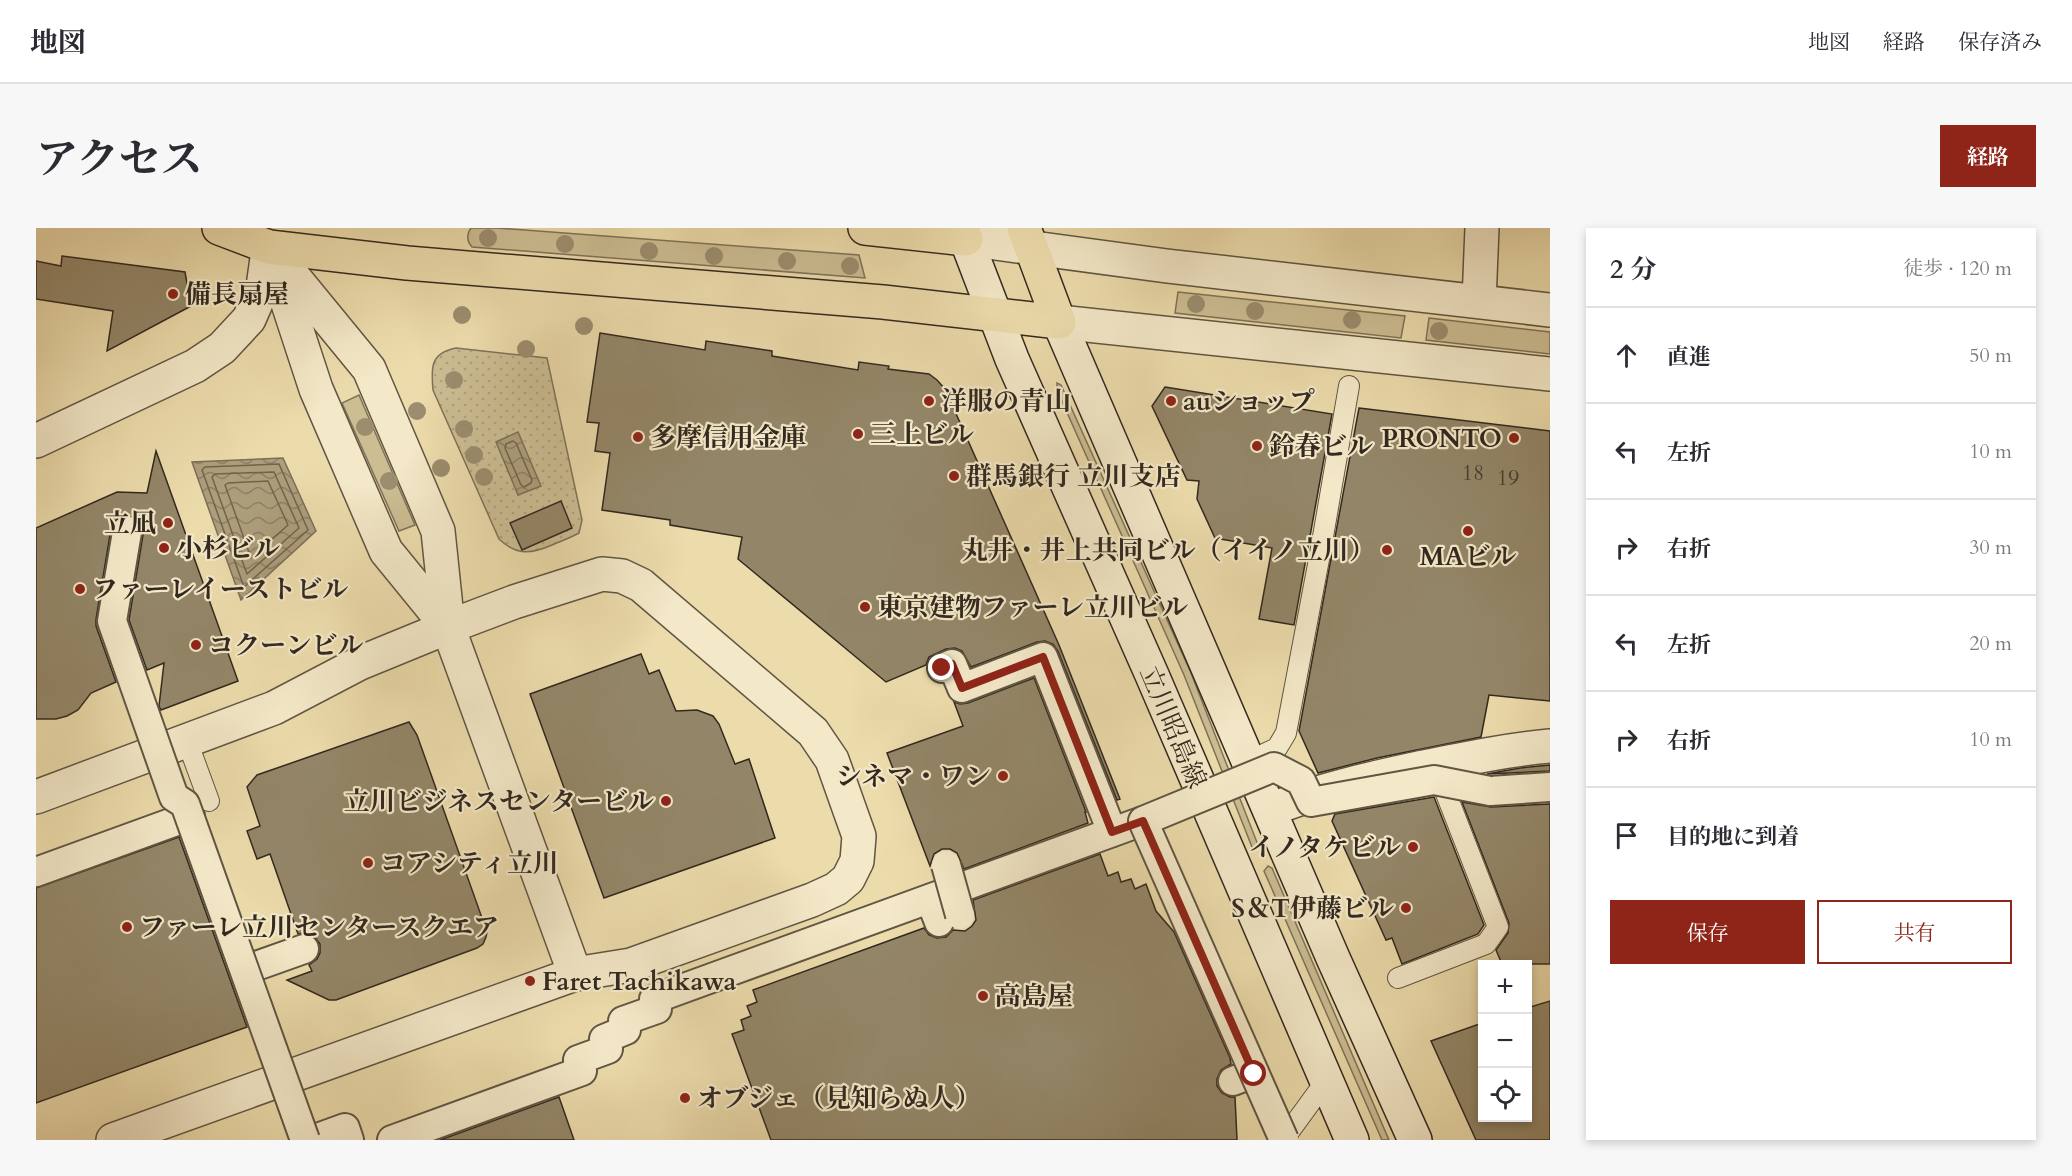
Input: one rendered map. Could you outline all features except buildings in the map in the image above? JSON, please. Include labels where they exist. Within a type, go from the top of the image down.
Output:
[{"type":"main road","points":[[219,228],[408,263],[871,301],[1059,322],[1027,238]]},
{"type":"main road","points":[[866,228],[964,233]]},
{"type":"street","points":[[1479,301],[1482,228]]},
{"type":"street","points":[[964,233],[1027,238],[1167,266],[1550,310]]},
{"type":"street","name":"立川昭島線","points":[[964,233],[994,314],[1352,1140]]},
{"type":"street","points":[[36,441],[195,366],[222,348],[249,320],[263,287],[266,237]]},
{"type":"street","points":[[266,237],[316,389],[386,551],[448,627]]},
{"type":"street","points":[[266,237],[369,369],[438,531],[448,627],[575,974]]},
{"type":"street","points":[[1414,1140],[1059,322],[1550,374]]},
{"type":"street","points":[[127,532],[112,621],[245,970],[252,1007],[305,1140]]},
{"type":"street","points":[[36,797],[274,708],[360,663],[448,627],[514,602],[602,574],[622,576],[641,585],[813,732],[832,760],[859,836],[857,861],[848,879],[836,889],[812,900],[631,965],[575,974],[113,1140]]},
{"type":"street","points":[[942,668],[952,664],[962,688],[1043,657],[1112,832]]},
{"type":"street","points":[[1270,810],[1342,784],[1516,749],[1550,746]]},
{"type":"street","points":[[392,1140],[566,1083],[582,1071],[578,1060],[608,1050],[604,1039],[626,1030],[623,1021],[639,1027],[657,1009],[654,999],[943,912],[1112,832],[1144,835],[1274,767],[1301,781],[1311,802],[1434,780],[1490,791],[1550,787]]},
{"type":"street","points":[[36,872],[187,815]]},
{"type":"street","points":[[1144,835],[1244,1077],[1284,1140]]},
{"type":"street","points":[[943,912],[946,865]]},
{"type":"street","points":[[245,970],[304,949]]},
{"type":"street","points":[[312,1140],[345,1128],[349,1140]]},
{"type":"lane","points":[[1248,761],[1277,748],[1286,733],[1349,386]]},
{"type":"lane","points":[[187,741],[187,815]]},
{"type":"lane","points":[[1398,978],[1486,944],[1498,927],[1435,765]]},
{"type":"lane","points":[[1284,1140],[1326,1081]]},
{"type":"shaded area","points":[[471,228],[497,228],[859,255],[865,278],[472,247],[468,238]]},
{"type":"shaded area","points":[[1178,292],[1405,316],[1401,338],[1175,313]]},
{"type":"shaded area","points":[[1429,318],[1550,332],[1550,354],[1426,340]]},
{"type":"shaded area","points":[[456,348],[547,358],[582,520],[579,533],[531,552],[518,551],[499,539],[433,390],[434,363],[441,354]]},
{"type":"shaded area","points":[[1057,383],[1061,385],[1191,673],[1258,845],[1257,848],[1252,847],[1184,675],[1057,390]]},
{"type":"shaded area","points":[[359,395],[415,525],[399,531],[342,403]]},
{"type":"shaded area","points":[[1268,866],[1272,868],[1389,1140],[1382,1140],[1264,871]]},
{"type":"water","points":[[518,432],[541,486],[518,495],[496,442]]},
{"type":"water","points":[[283,458],[316,531],[241,600],[192,462]]},
{"type":"place","name":"備長扇屋","points":[[173,294]]},
{"type":"place","name":"洋服の青山","points":[[929,401]]},
{"type":"place","name":"auショップ","points":[[1171,401]]},
{"type":"place","name":"三上ビル","points":[[858,434]]},
{"type":"place","name":"多摩信用金庫","points":[[638,437]]},
{"type":"place","name":"PRONTO","points":[[1514,438]]},
{"type":"place","name":"鈴春ビル","points":[[1257,446]]},
{"type":"place","name":"群馬銀行 立川支店","points":[[954,476]]},
{"type":"place","name":"立凪","points":[[168,523]]},
{"type":"place","name":"MAビル","points":[[1468,531]]},
{"type":"place","name":"小杉ビル","points":[[164,548]]},
{"type":"place","name":"丸井・井上共同ビル（イイノ立川）","points":[[1387,550]]},
{"type":"place","name":"ファーレイーストビル","points":[[80,589]]},
{"type":"place","name":"東京建物ファーレ立川ビル","points":[[865,607]]},
{"type":"place","name":"コクーンビル","points":[[196,645]]},
{"type":"place","name":"シネマ・ワン","points":[[1003,776]]},
{"type":"place","name":"立川ビジネスセンタービル","points":[[666,801]]},
{"type":"place","name":"イノタケビル","points":[[1413,847]]},
{"type":"place","name":"コアシティ立川","points":[[368,863]]},
{"type":"place","name":"S＆T伊藤ビル","points":[[1406,908]]},
{"type":"place","name":"ファーレ立川センタースクエア","points":[[127,927]]},
{"type":"place","name":"Faret Tachikawa","points":[[530,981]]},
{"type":"place","name":"高島屋","points":[[983,996]]},
{"type":"place","name":"オブジェ（見知らぬ人）","points":[[685,1098]]},
{"type":"route","points":[[942,668],[952,664],[962,688],[1043,657],[1112,832],[1143,821],[1254,1074]]}]
